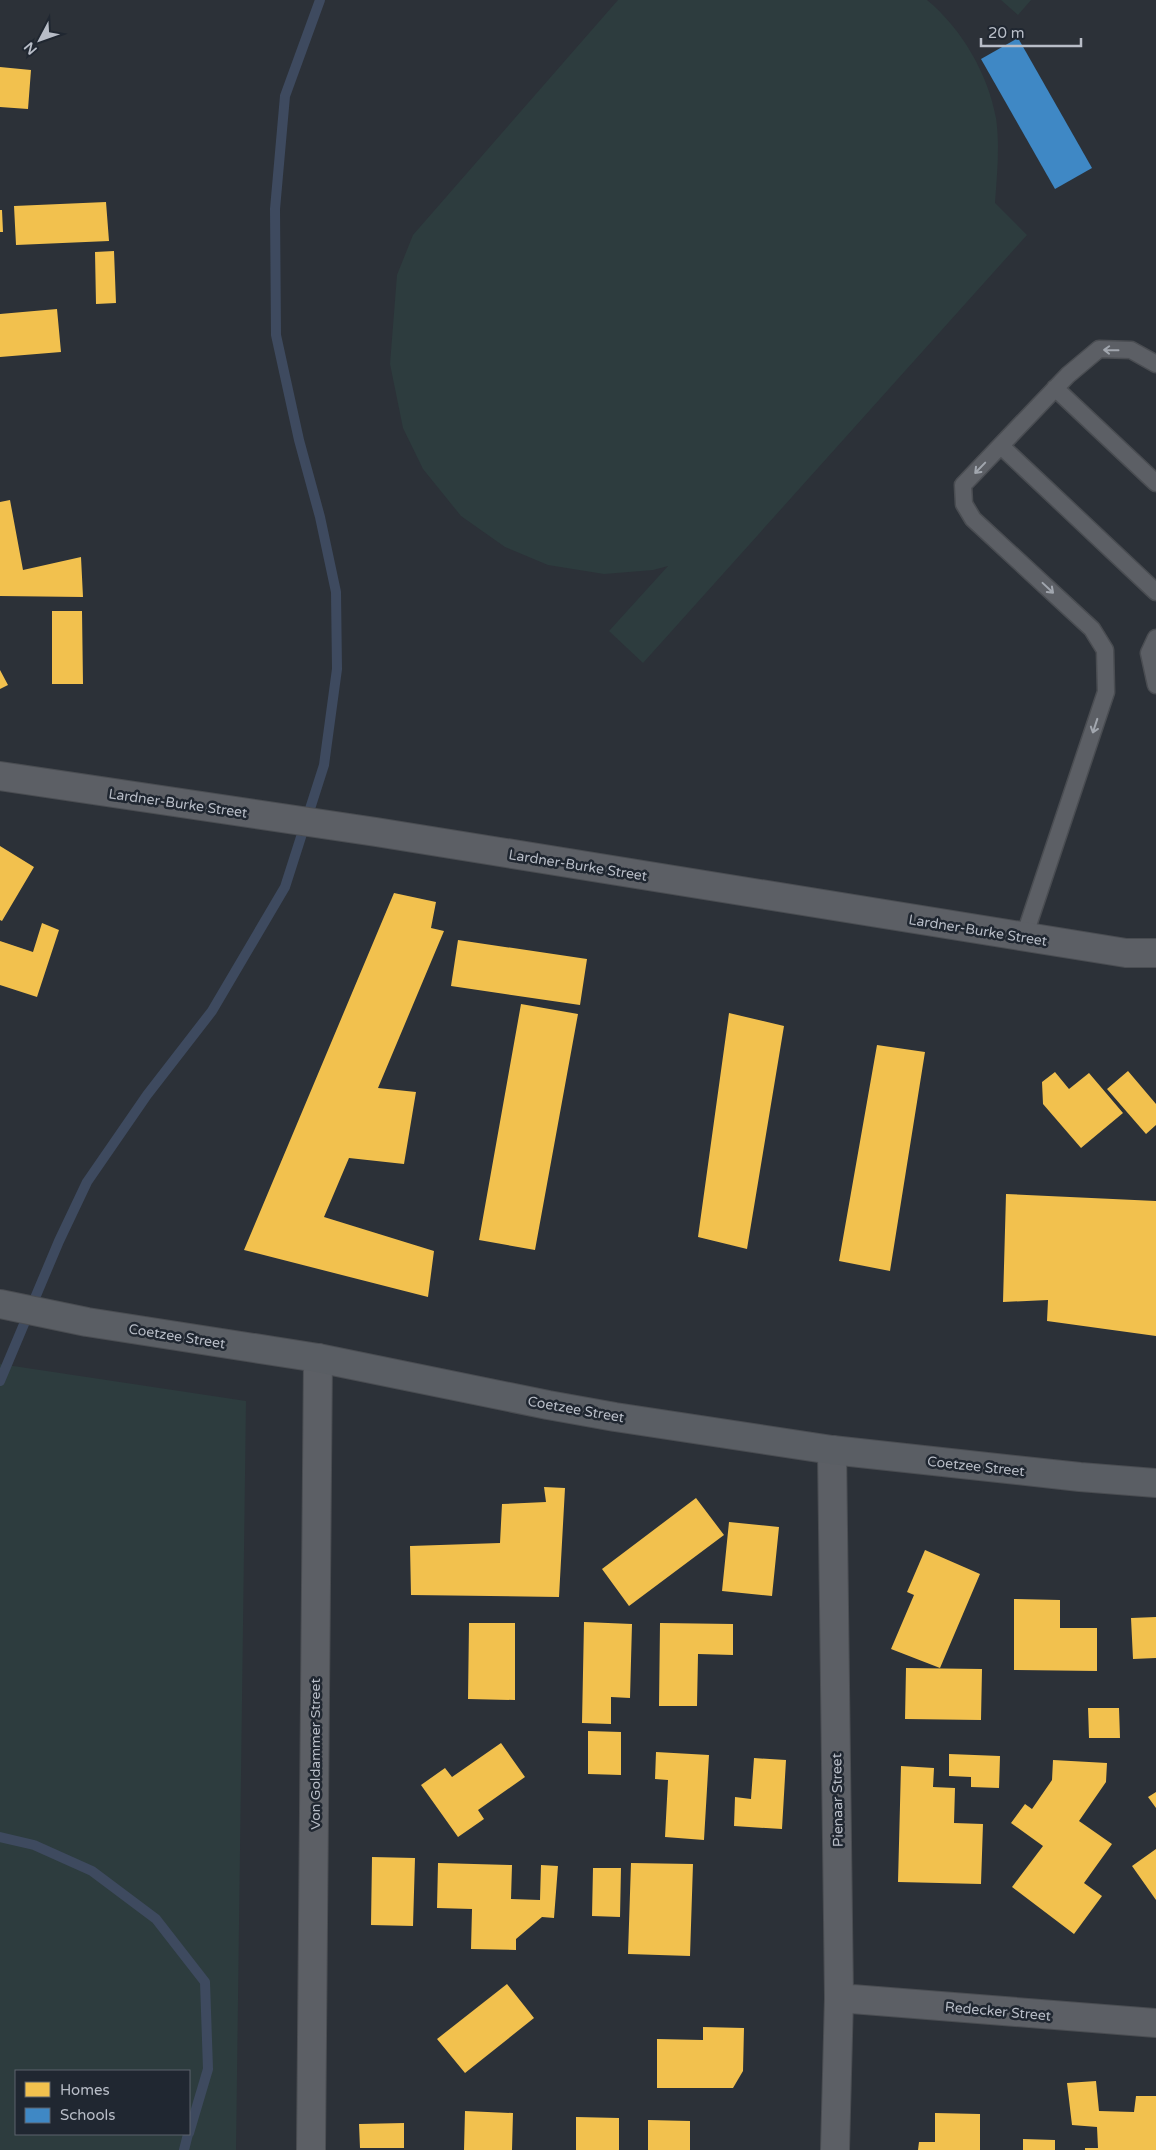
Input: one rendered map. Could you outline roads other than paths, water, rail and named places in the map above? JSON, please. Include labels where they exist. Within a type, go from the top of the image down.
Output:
[{"type":"street","name":"Lardner-Burke Street","points":[[0,776],[376,832],[1126,953],[1156,953]]},
{"type":"street","name":"Coetzee Street","points":[[0,1304],[87,1322],[318,1358],[578,1411],[832,1450],[1070,1476],[1156,1483]]},
{"type":"street","name":"Von Goldammer Street","points":[[311,2150],[318,1358]]},
{"type":"street","name":"Pienaar Street","points":[[832,1450],[839,1998],[835,2150]]},
{"type":"street","name":"Redecker Street","points":[[839,1998],[1156,2023]]},
{"type":"lane","points":[[1024,937],[1106,692],[1105,650],[1092,629],[973,519],[964,504],[963,485],[1068,374],[1099,349],[1131,350],[1156,364]]},
{"type":"lane","points":[[1055,388],[1156,483]]},
{"type":"lane","points":[[1001,446],[1156,592]]},
{"type":"lane","points":[[1156,638],[1149,653],[1156,685]]},
{"type":"waterway","points":[[0,1381],[59,1241],[87,1182],[147,1095],[212,1011],[285,887],[324,765],[337,669],[336,592],[276,335],[275,209],[285,96],[320,0]]},
{"type":"waterway","points":[[0,1837],[34,1845],[92,1871],[156,1919],[205,1982],[208,2069],[190,2130]]},
{"type":"waterway","points":[[184,2150],[188,2135]]}]
